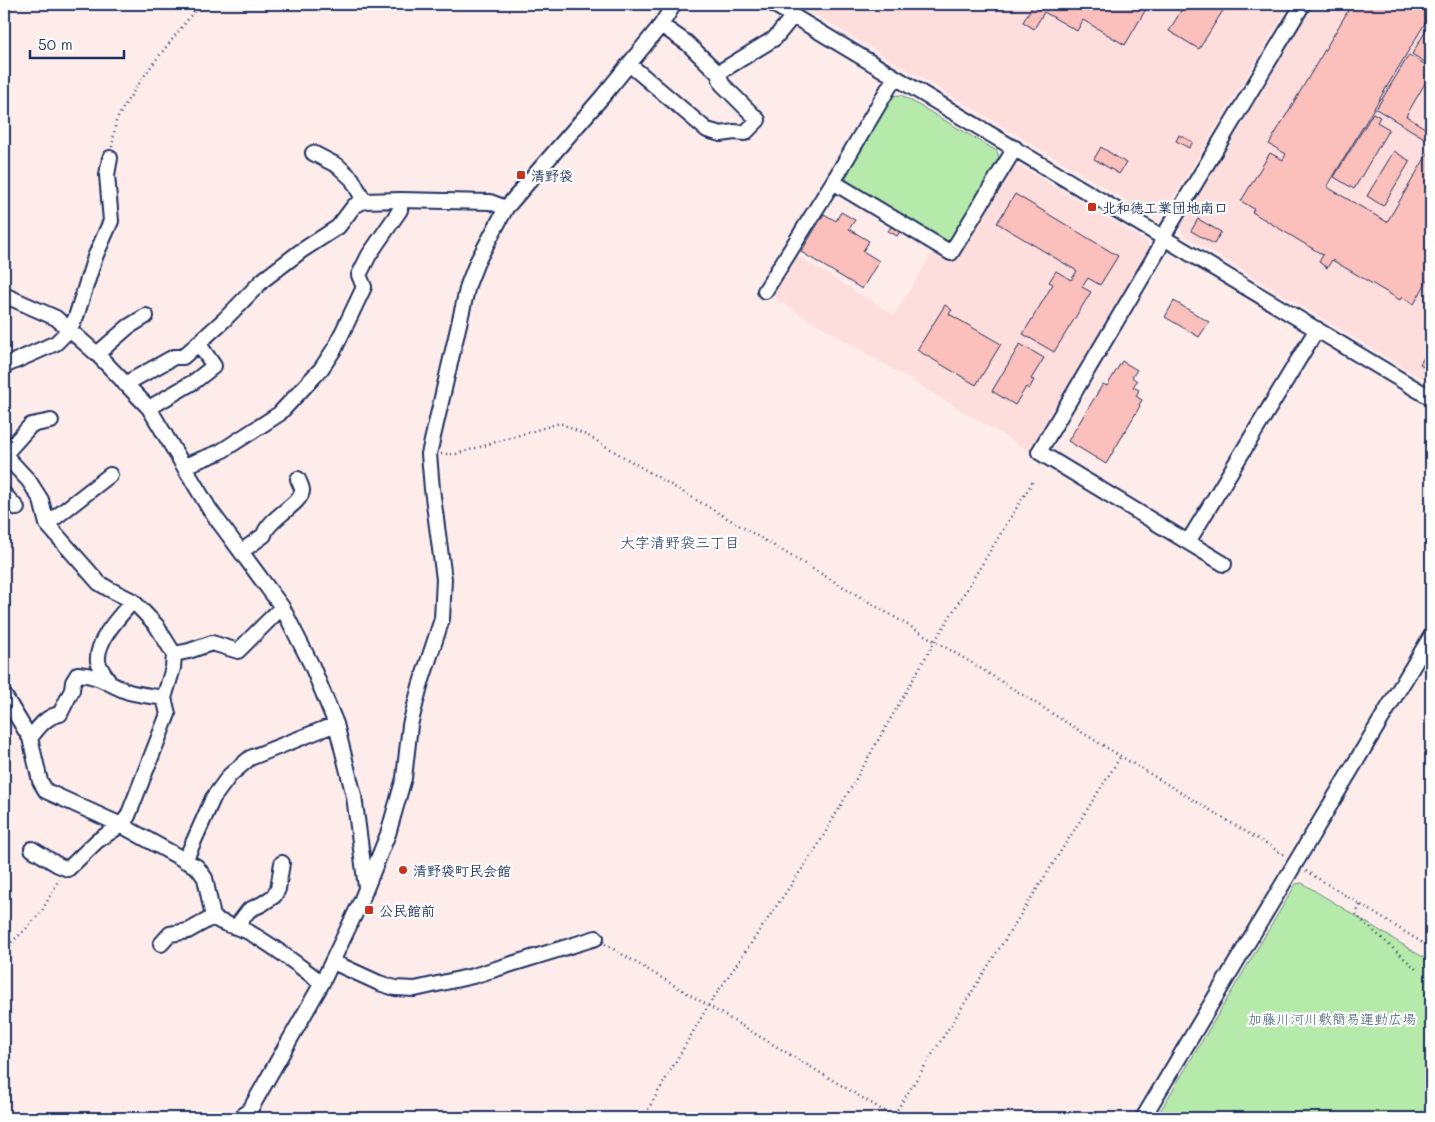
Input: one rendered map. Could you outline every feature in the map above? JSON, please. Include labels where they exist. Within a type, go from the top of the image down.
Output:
[{"type":"street","points":[[241,1118],[251,1108],[333,962],[388,834],[404,778],[410,725],[420,686],[442,619],[444,579],[429,454],[468,285],[476,262],[506,208],[629,64],[661,25],[674,4]]},
{"type":"street","points":[[773,4],[1431,398]]},
{"type":"street","points":[[1224,564],[1039,452],[1303,4]]},
{"type":"street","points":[[718,73],[775,38],[794,16]]},
{"type":"street","points":[[629,64],[707,130],[721,134],[745,133],[758,120],[722,84],[718,73],[687,43],[661,25]]},
{"type":"street","points":[[765,291],[833,182],[895,77]]},
{"type":"street","points":[[833,182],[951,253],[1015,148]]},
{"type":"street","points":[[313,153],[338,166],[352,179],[364,201]]},
{"type":"street","points":[[4,366],[56,343],[69,330],[76,317],[92,266],[111,221],[107,174],[110,158]]},
{"type":"street","points":[[184,466],[220,452],[279,414],[321,368],[336,348],[364,287],[359,275],[369,255],[400,210],[400,200]]},
{"type":"street","points":[[125,384],[174,357],[183,357],[224,320],[263,280],[301,251],[338,227],[354,206],[364,201],[490,202],[506,208]]},
{"type":"street","points":[[4,295],[56,318],[97,354],[149,408],[210,510],[282,607],[312,666],[336,724],[354,796],[366,888]]},
{"type":"street","points":[[97,354],[128,327],[146,316]]},
{"type":"street","points":[[1188,542],[1317,330]]},
{"type":"street","points":[[149,408],[195,381],[214,366],[198,343]]},
{"type":"street","points":[[32,849],[68,869],[97,841],[121,825],[128,816],[168,714],[164,698],[173,668],[174,654],[156,625],[133,601],[99,582],[47,524],[41,500],[29,481],[4,454],[31,426],[51,421]]},
{"type":"street","points":[[47,524],[110,475]]},
{"type":"street","points":[[241,552],[264,535],[265,529],[300,498],[302,490],[298,479]]},
{"type":"street","points":[[4,494],[17,508]]},
{"type":"street","points":[[109,682],[98,663],[99,653],[108,632],[133,601]]},
{"type":"street","points":[[174,654],[189,651],[212,642],[238,651],[282,607]]},
{"type":"street","points":[[1143,1118],[1431,636]]},
{"type":"street","points":[[30,738],[42,723],[53,715],[60,714],[78,674],[88,675],[109,682],[129,692],[164,698]]},
{"type":"street","points":[[4,695],[30,738],[40,781],[46,791],[121,825],[197,867],[204,878],[213,917],[221,923],[250,933],[283,954],[322,983]]},
{"type":"street","points":[[185,860],[213,798],[230,775],[250,758],[336,724]]},
{"type":"street","points":[[236,927],[249,910],[274,896],[278,889],[282,864]]},
{"type":"street","points":[[160,944],[170,934],[188,931],[213,917]]},
{"type":"street","points":[[333,962],[379,983],[395,988],[414,989],[473,976],[596,938]]},
{"type":"path","points":[[110,158],[116,121],[127,101],[152,65],[200,4]]},
{"type":"path","points":[[429,454],[456,454],[560,423],[598,442],[935,641],[1283,854],[1295,864],[1431,948]]},
{"type":"path","points":[[643,1118],[708,1006],[817,848],[935,641],[1034,481]]},
{"type":"path","points":[[596,938],[894,1118],[1121,756]]},
{"type":"path","points":[[4,949],[42,912],[58,880],[68,869]]},
{"type":"path","points":[[1360,905],[1357,916],[1416,969]]},
{"type":"shaded area","points":[[812,4],[1290,4],[1163,215],[1154,217],[808,10]]},
{"type":"shaded area","points":[[1314,4],[1431,4],[1431,384],[1184,235],[1180,227]]},
{"type":"shaded area","points":[[1017,164],[1147,242],[1150,251],[1031,452],[777,300],[773,290],[794,254],[894,315],[935,249],[956,261],[1011,167]]},
{"type":"green space","points":[[901,95],[997,151],[1000,161],[952,240],[945,242],[848,185],[845,173],[890,96]]},
{"type":"green space","name":"加藤川河川敷簡易運動広場","points":[[1302,883],[1431,962],[1431,1118],[1156,1118],[1296,884]]},
{"type":"building","points":[[1030,4],[1149,4],[1125,45],[1083,20],[1077,31],[1044,12],[1034,29],[1023,22],[1033,5]]},
{"type":"building","points":[[1185,4],[1227,4],[1199,49],[1169,31]]},
{"type":"building","points":[[1352,4],[1431,4],[1431,13],[1327,187],[1387,222],[1431,148],[1431,274],[1414,304],[1402,297],[1400,300],[1332,260],[1327,268],[1319,262],[1323,255],[1252,212],[1254,209],[1241,201],[1270,153],[1283,160],[1286,154],[1269,144]]},
{"type":"building","points":[[1431,22],[1431,66],[1412,54]]},
{"type":"building","points":[[1409,55],[1431,68],[1431,73],[1406,116],[1431,132],[1431,142],[1376,109]]},
{"type":"building","points":[[1373,113],[1380,117],[1377,122],[1389,129],[1354,189],[1334,177]]},
{"type":"building","points":[[1179,135],[1193,142],[1189,148],[1176,141]]},
{"type":"building","points":[[1101,147],[1126,163],[1119,174],[1094,159]]},
{"type":"building","points":[[1394,151],[1410,161],[1383,206],[1367,196]]},
{"type":"building","points":[[1015,194],[1118,256],[1100,285],[1088,278],[1082,287],[1091,292],[1054,352],[1023,334],[1053,284],[1049,282],[1056,271],[1071,280],[1077,271],[997,223]]},
{"type":"building","points":[[841,212],[855,220],[849,229],[869,241],[863,251],[879,261],[862,289],[801,252],[824,214],[836,221]]},
{"type":"building","points":[[1198,219],[1221,232],[1214,244],[1191,231]]},
{"type":"building","points":[[894,223],[902,228],[897,236],[888,231]]},
{"type":"building","points":[[1174,301],[1209,322],[1199,337],[1165,317]]},
{"type":"building","points":[[945,305],[952,310],[949,314],[1001,344],[976,385],[917,350]]},
{"type":"building","points":[[1020,344],[1044,358],[1031,379],[1034,380],[1029,389],[1026,387],[1015,405],[992,391]]},
{"type":"building","points":[[1431,346],[1431,371],[1420,364]]},
{"type":"building","points":[[1122,361],[1137,370],[1132,377],[1137,381],[1133,387],[1139,390],[1136,396],[1142,400],[1106,464],[1068,441],[1103,384],[1107,386]]},
{"type":"place","name":"清野袋","points":[[521,175]]},
{"type":"place","name":"北和徳工業団地南口","points":[[1092,207]]},
{"type":"place","name":"清野袋町民会館","points":[[403,870]]},
{"type":"place","name":"公民館前","points":[[369,910]]},
{"type":"district","name":"大字清野袋三丁目","points":[[680,542]]}]
